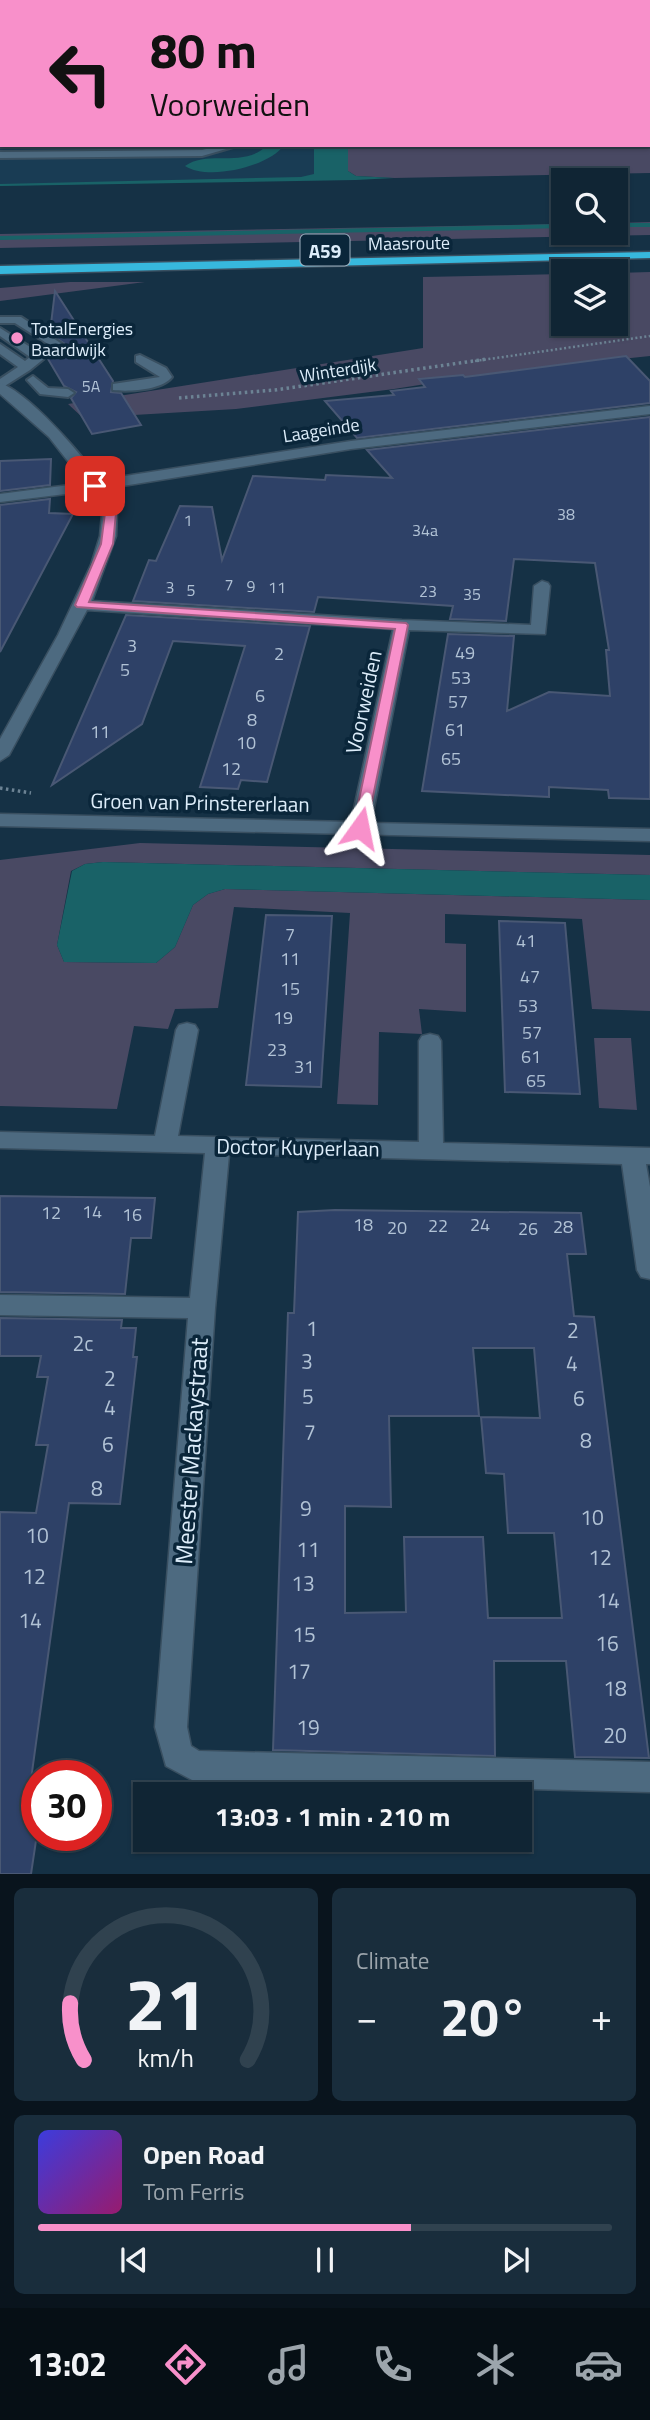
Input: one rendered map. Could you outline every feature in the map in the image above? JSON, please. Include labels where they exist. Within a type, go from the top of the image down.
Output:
[{"type":"highway","name":"Maasroute","points":[[0,257],[650,243]]},
{"type":"highway","name":"Maasroute","points":[[0,270],[650,255]]},
{"type":"highway","name":"A59","points":[[12,284],[148,266]]},
{"type":"street","points":[[0,386],[58,436],[83,466],[110,513],[107,544],[81,605],[0,755]]},
{"type":"street","name":"Laageinde","points":[[0,498],[95,486],[351,445],[650,410]]},
{"type":"street","name":"Voorweiden","points":[[81,605],[402,625],[539,630],[541,586]]},
{"type":"street","name":"Voorweiden","points":[[360,828],[402,625]]},
{"type":"street","name":"Groen van Prinstererlaan","points":[[0,820],[650,835]]},
{"type":"street","points":[[165,1144],[187,1030]]},
{"type":"street","points":[[430,1041],[431,1150]]},
{"type":"street","name":"Doctor Kuyperlaan","points":[[0,1140],[641,1156]]},
{"type":"street","name":"Meester Mackaystraat","points":[[218,1146],[202,1308],[171,1727],[177,1755],[194,1766],[650,1777]]},
{"type":"street","points":[[641,1156],[650,1270]]},
{"type":"street","points":[[0,1305],[202,1308]]},
{"type":"lane","points":[[0,155],[202,153],[228,147]]},
{"type":"lane","points":[[0,320],[17,319],[55,344],[0,386]]},
{"type":"lane","points":[[0,331],[43,354]]},
{"type":"lane","points":[[0,348],[26,366]]},
{"type":"lane","points":[[117,387],[161,382],[166,377],[162,371],[140,359]]},
{"type":"lane","points":[[33,380],[44,391],[68,393]]},
{"type":"path","name":"Winterdijk","points":[[172,399],[276,392],[329,385],[429,367],[571,349],[650,335]]},
{"type":"shaded area","points":[[0,147],[368,147],[346,178],[0,186]]},
{"type":"shaded area","points":[[264,147],[282,147],[265,160],[238,169],[208,172],[185,166],[204,159],[237,158],[258,152]]},
{"type":"shaded area","points":[[314,147],[348,147],[348,171],[356,176],[394,178],[0,186],[301,177],[314,174]]},
{"type":"shaded area","points":[[348,147],[650,147],[650,173],[628,173],[628,168],[551,168],[551,175],[394,178],[356,176],[348,171]]},
{"type":"shaded area","points":[[650,222],[650,235],[628,235],[628,223]]},
{"type":"shaded area","points":[[551,224],[551,237],[0,248],[0,234]]},
{"type":"shaded area","points":[[650,272],[650,356],[508,371],[236,409],[83,418],[68,404],[423,348],[423,277],[551,274],[551,336],[628,336],[628,273]]},
{"type":"shaded area","points":[[70,282],[145,282],[0,301],[0,288]]},
{"type":"shaded area","points":[[140,843],[650,855],[650,875],[103,862],[85,864],[71,871],[57,945],[64,962],[156,963],[175,947],[193,905],[208,894],[225,889],[650,900],[650,1011],[592,1009],[582,919],[445,914],[445,943],[466,944],[466,1012],[419,1009],[422,1034],[379,1032],[378,1105],[337,1104],[350,913],[234,907],[218,1008],[175,1009],[168,1029],[134,1026],[117,1109],[0,1106],[0,860]]},
{"type":"shaded area","points":[[103,862],[650,875],[650,900],[225,889],[208,894],[193,905],[175,947],[156,963],[64,962],[57,945],[72,871],[85,864]]},
{"type":"shaded area","points":[[594,1038],[631,1038],[637,1110],[599,1108]]},
{"type":"building","points":[[55,291],[113,381],[111,392],[121,393],[141,425],[92,434],[71,398],[76,392],[64,386],[48,359],[65,344],[39,326],[51,324]]},
{"type":"building","points":[[626,356],[650,381],[650,403],[357,438],[325,401],[394,395],[391,391],[425,387],[419,379],[465,377]]},
{"type":"building","points":[[650,417],[650,799],[609,798],[608,790],[549,787],[549,797],[422,791],[448,634],[514,636],[507,711],[549,692],[610,696],[606,650],[609,650],[595,563],[514,559],[506,621],[450,619],[453,606],[318,597],[314,612],[133,601],[149,560],[156,561],[180,506],[212,507],[222,560],[253,476],[325,480],[326,475],[392,478],[367,450]]},
{"type":"building","points":[[51,459],[50,485],[0,491],[0,461]]},
{"type":"building","points":[[50,499],[49,513],[73,514],[0,652],[0,505]]},
{"type":"building","points":[[126,615],[310,626],[267,782],[241,780],[238,789],[200,787],[245,646],[173,641],[142,724],[52,785]]},
{"type":"building","points":[[266,915],[332,916],[321,1087],[246,1085]]},
{"type":"building","points":[[499,921],[565,923],[580,1094],[505,1092]]},
{"type":"building","points":[[0,1196],[155,1198],[151,1238],[131,1238],[125,1294],[0,1292]]},
{"type":"building","points":[[335,1210],[581,1213],[586,1254],[567,1254],[574,1316],[594,1317],[649,1758],[575,1757],[566,1661],[494,1661],[495,1756],[273,1750],[288,1313],[294,1313],[298,1212]],"holes":[[[473,1348],[534,1348],[540,1418],[481,1417],[486,1473],[504,1474],[508,1533],[554,1533],[562,1618],[488,1618],[483,1537],[404,1537],[406,1612],[345,1613],[345,1506],[391,1507],[389,1416],[479,1416]]]},
{"type":"building","points":[[0,1318],[122,1320],[121,1328],[136,1328],[133,1357],[137,1357],[120,1504],[69,1503],[34,1760],[21,1760],[21,1851],[34,1851],[31,1874],[0,1874],[0,1512],[36,1513],[48,1445],[36,1445],[48,1377],[37,1377],[41,1356],[0,1356]]},
{"type":"waterway","points":[[628,225],[650,225]]},
{"type":"waterway","points":[[0,238],[551,226]]},
{"type":"place","name":"TotalEnergies Baardwijk","points":[[17,338]]},
{"type":"route","points":[[95,486],[110,513],[107,544],[81,605],[402,625],[360,828]]}]
